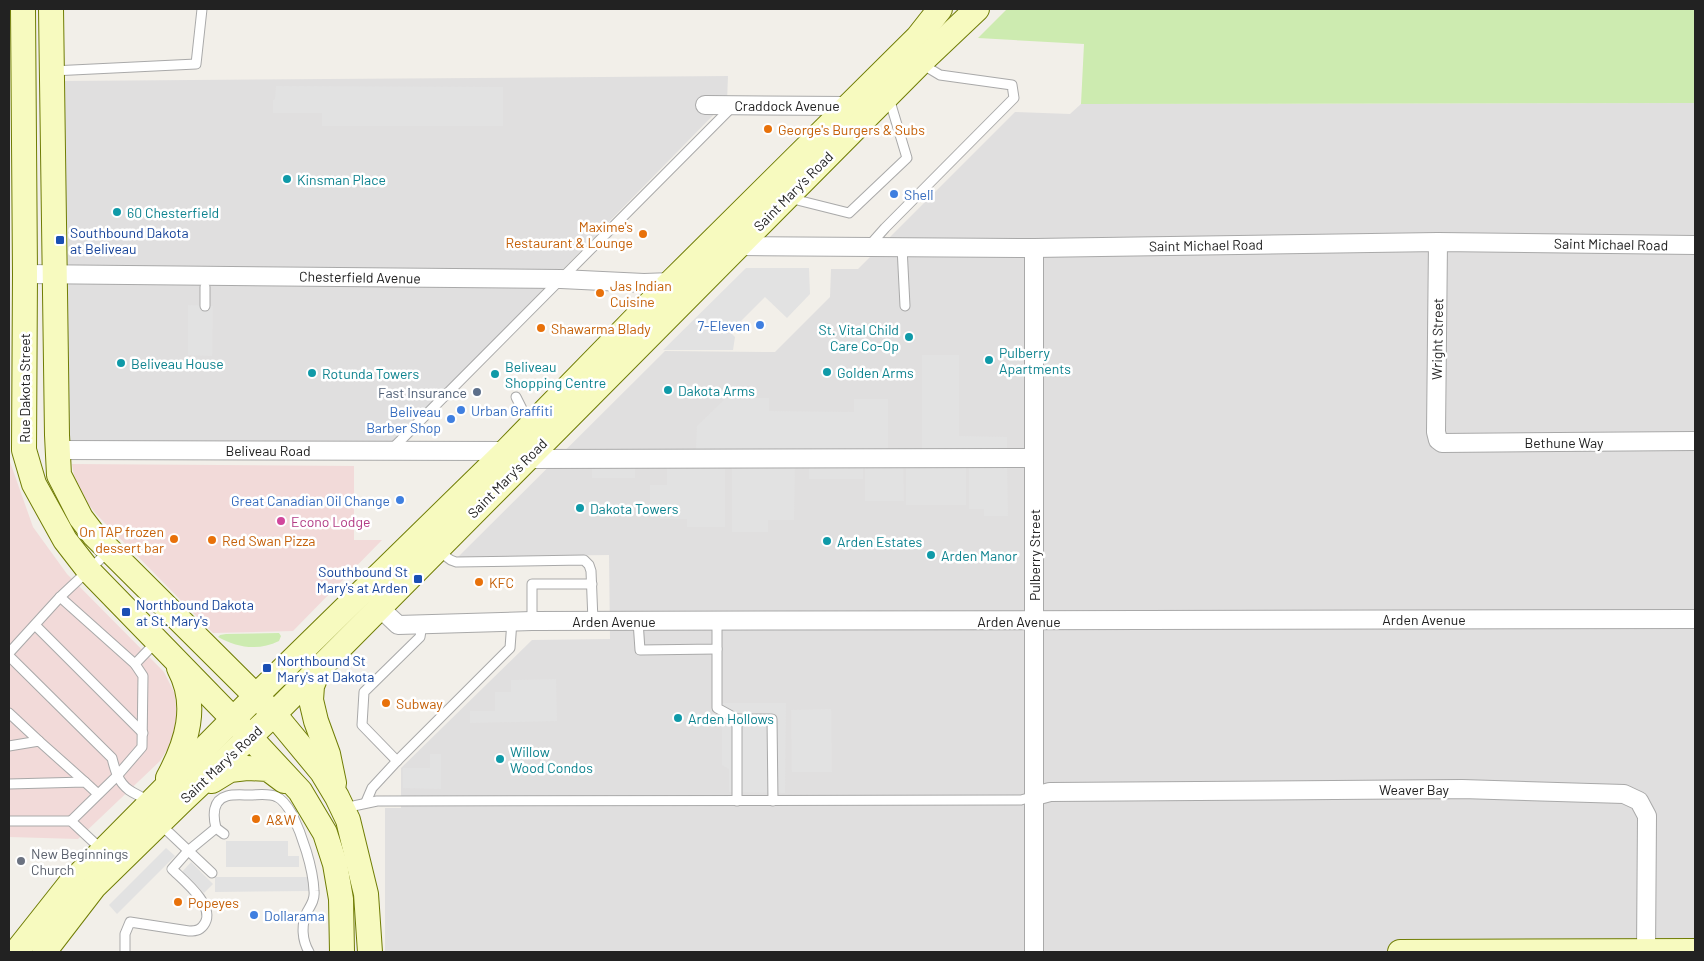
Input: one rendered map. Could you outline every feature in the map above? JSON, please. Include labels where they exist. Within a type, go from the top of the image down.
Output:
[{"type":"main road","name":"Rue Dakota Street","points":[[23,9],[22,274],[16,450],[65,540],[89,571],[234,720],[300,791]]},
{"type":"main road","points":[[50,9],[57,450],[59,475],[71,500],[89,529],[274,714],[312,758],[340,802],[348,820],[366,894],[370,952]]},
{"type":"main road","name":"Saint Mary's Road","points":[[730,239],[787,198],[940,9]]},
{"type":"main road","name":"Saint Mary's Road","points":[[44,952],[94,887],[234,720],[256,697],[376,578],[516,455],[857,112],[888,95],[977,9]]},
{"type":"main road","points":[[24,49],[52,61]]},
{"type":"main road","name":"Saint Mary's Road","points":[[16,952],[69,885],[103,851],[250,737],[274,714],[440,545],[516,455],[530,426],[680,289]]},
{"type":"main road","name":"Beliveau Road","points":[[16,450],[57,450]]},
{"type":"main road","points":[[163,805],[190,720],[188,690],[183,675],[164,648]]},
{"type":"main road","points":[[320,668],[312,686],[311,700],[316,721],[328,754],[340,802]]},
{"type":"main road","points":[[163,805],[230,770],[268,769],[300,791],[324,833],[336,864],[340,899],[342,952]]},
{"type":"main road","points":[[1400,952],[1695,951]]},
{"type":"street","name":"Craddock Avenue","points":[[705,105],[857,112]]},
{"type":"street","name":"Saint Michael Road","points":[[730,239],[868,247],[1034,248],[1438,242],[1695,245]]},
{"type":"street","name":"Wright Street","points":[[1436,436],[1438,242]]},
{"type":"street","name":"Pulberry Street","points":[[1034,248],[1034,952]]},
{"type":"street","name":"Chesterfield Avenue","points":[[22,274],[561,279],[644,282],[680,289]]},
{"type":"street","name":"Bethune Way","points":[[1436,436],[1442,443],[1695,441]]},
{"type":"street","name":"Beliveau Road","points":[[57,450],[390,450],[516,455]]},
{"type":"street","points":[[516,455],[1034,458]]},
{"type":"street","points":[[376,578],[379,607]]},
{"type":"street","name":"Arden Avenue","points":[[379,607],[398,625],[512,621],[717,620],[1695,619]]},
{"type":"street","name":"Weaver Bay","points":[[1035,796],[1050,792],[1462,789],[1624,794],[1640,801],[1647,816],[1646,951]]},
{"type":"lane","points":[[52,61],[196,64],[202,9]]},
{"type":"lane","points":[[868,247],[884,228],[1014,98],[1012,85],[940,75],[920,63]]},
{"type":"lane","points":[[787,198],[850,213],[907,158],[888,95]]},
{"type":"lane","points":[[390,450],[735,105]]},
{"type":"lane","points":[[902,247],[904,306]]},
{"type":"lane","points":[[205,287],[205,306]]},
{"type":"lane","points":[[516,396],[530,426]]},
{"type":"lane","points":[[440,545],[445,556],[456,562],[584,560],[589,565],[591,571],[593,621]]},
{"type":"lane","points":[[110,550],[60,597],[9,655],[112,758],[117,776],[131,791],[163,805],[188,852],[212,873]]},
{"type":"lane","points":[[532,621],[532,584],[592,584]]},
{"type":"lane","points":[[60,597],[135,664],[143,676],[142,747],[117,776],[71,821]]},
{"type":"lane","points":[[717,620],[718,708],[737,719],[772,719],[773,801]]},
{"type":"lane","points":[[366,802],[372,788],[397,761],[510,648],[512,621]]},
{"type":"lane","points":[[638,621],[640,650],[718,649]]},
{"type":"lane","points":[[397,761],[362,725],[364,692],[420,636],[422,624]]},
{"type":"lane","points":[[35,625],[143,733]]},
{"type":"lane","points":[[135,664],[164,648]]},
{"type":"lane","points":[[9,713],[98,794]]},
{"type":"lane","points":[[737,719],[737,801]]},
{"type":"lane","points":[[9,746],[39,741]]},
{"type":"lane","points":[[9,784],[85,782]]},
{"type":"lane","points":[[224,834],[216,828],[213,818],[214,808],[219,801],[227,796],[270,795],[278,797],[291,812],[312,872],[315,892],[314,902],[306,914],[303,931],[305,945],[309,952]]},
{"type":"lane","points":[[340,802],[1021,800],[1035,796]]},
{"type":"lane","points":[[9,821],[71,821],[103,851]]},
{"type":"lane","points":[[125,952],[125,934],[130,922],[189,931],[197,931],[204,926],[207,919],[207,909],[202,901],[172,869],[188,852],[216,828]]},
{"type":"shaded area","points":[[728,76],[727,101],[390,446],[62,445],[62,81]]},
{"type":"shaded area","points":[[276,86],[503,87],[503,126],[322,126],[322,113],[273,113]]},
{"type":"shaded area","points":[[1695,103],[1695,952],[385,952],[385,808],[401,808],[401,768],[532,640],[610,639],[609,555],[458,557],[665,351],[775,352],[830,297],[831,269],[858,269],[1015,112],[1070,114],[1081,104]]},
{"type":"shaded area","points":[[746,268],[809,268],[810,294],[787,318],[765,297],[730,332],[735,337],[733,350],[663,350]]},
{"type":"shaded area","points":[[188,305],[213,306],[212,356],[188,355]]},
{"type":"shaded area","points":[[922,355],[959,355],[959,436],[1007,437],[1007,450],[922,450]]},
{"type":"shaded area","points":[[726,398],[769,398],[769,411],[854,412],[854,399],[888,399],[888,451],[696,449],[697,426]]},
{"type":"shaded area","points":[[9,459],[33,527],[67,574],[164,672],[175,694],[177,722],[168,748],[160,761],[78,839],[9,837]]},
{"type":"shaded area","points":[[667,462],[725,462],[725,527],[687,527],[687,519],[660,519],[660,513],[650,513],[650,485],[667,485]]},
{"type":"shaded area","points":[[732,462],[795,463],[794,520],[768,520],[768,532],[732,532]]},
{"type":"shaded area","points":[[1007,462],[1008,516],[984,516],[984,509],[969,509],[969,463]]},
{"type":"shaded area","points":[[906,463],[966,463],[966,505],[906,505]]},
{"type":"shaded area","points":[[72,464],[354,466],[354,540],[382,540],[293,631],[213,633],[97,515],[89,505],[74,476]]},
{"type":"shaded area","points":[[592,464],[635,464],[635,478],[592,478]]},
{"type":"shaded area","points":[[809,464],[863,464],[863,479],[809,479]]},
{"type":"shaded area","points":[[903,464],[904,501],[865,501],[865,465]]},
{"type":"shaded area","points":[[556,679],[557,721],[470,723],[470,711],[495,711],[495,692],[511,692],[511,680]]},
{"type":"shaded area","points":[[722,703],[786,703],[785,793],[729,792],[729,769],[722,765]]},
{"type":"shaded area","points":[[831,709],[832,772],[792,772],[791,710]]},
{"type":"shaded area","points":[[430,754],[441,754],[441,789],[403,788],[403,768],[430,768]]},
{"type":"shaded area","points":[[226,841],[288,841],[288,856],[299,856],[299,867],[226,867]]},
{"type":"shaded area","points":[[166,848],[175,856],[117,914],[109,905]]},
{"type":"shaded area","points":[[191,862],[213,884],[204,893],[182,872]]},
{"type":"shaded area","points":[[215,877],[309,877],[309,891],[215,892]]},
{"type":"green space","points":[[1007,9],[1695,9],[1695,103],[1081,104],[1084,44],[978,38]]},
{"type":"green space","points":[[279,633],[281,636],[279,641],[256,647],[233,644],[218,637],[226,634]]},
{"type":"place","name":"George's Burgers & Subs","points":[[768,129]]},
{"type":"place","name":"Kinsman Place","points":[[287,179]]},
{"type":"place","name":"Shell","points":[[894,194]]},
{"type":"place","name":"60 Chesterfield","points":[[117,212]]},
{"type":"place","name":"Maxime's Restaurant & Lounge","points":[[643,234]]},
{"type":"place","name":"Southbound Dakota at Beliveau","points":[[60,240]]},
{"type":"place","name":"Jas Indian Cuisine","points":[[600,293]]},
{"type":"place","name":"7-Eleven","points":[[760,325]]},
{"type":"place","name":"Shawarma Blady","points":[[541,328]]},
{"type":"place","name":"St. Vital Child Care Co-Op","points":[[909,337]]},
{"type":"place","name":"Pulberry Apartments","points":[[989,360]]},
{"type":"place","name":"Beliveau House","points":[[121,363]]},
{"type":"place","name":"Golden Arms","points":[[827,372]]},
{"type":"place","name":"Rotunda Towers","points":[[312,373]]},
{"type":"place","name":"Beliveau Shopping Centre","points":[[495,374]]},
{"type":"place","name":"Dakota Arms","points":[[668,390]]},
{"type":"place","name":"Fast Insurance","points":[[477,392]]},
{"type":"place","name":"Urban Graffiti","points":[[461,410]]},
{"type":"place","name":"Beliveau Barber Shop","points":[[451,419]]},
{"type":"place","name":"Great Canadian Oil Change","points":[[400,500]]},
{"type":"place","name":"Dakota Towers","points":[[580,508]]},
{"type":"place","name":"Econo Lodge","points":[[281,521]]},
{"type":"place","name":"On TAP frozen dessert bar","points":[[174,539]]},
{"type":"place","name":"Red Swan Pizza","points":[[212,540]]},
{"type":"place","name":"Arden Estates","points":[[827,541]]},
{"type":"place","name":"Arden Manor","points":[[931,555]]},
{"type":"place","name":"Southbound St Mary's at Arden","points":[[418,579]]},
{"type":"place","name":"KFC","points":[[479,582]]},
{"type":"place","name":"Northbound Dakota at St. Mary's","points":[[126,612]]},
{"type":"place","name":"Northbound St Mary's at Dakota","points":[[267,668]]},
{"type":"place","name":"Subway","points":[[386,703]]},
{"type":"place","name":"Arden Hollows","points":[[678,718]]},
{"type":"place","name":"Willow Wood Condos","points":[[500,759]]},
{"type":"place","name":"A&W","points":[[256,819]]},
{"type":"place","name":"New Beginnings Church","points":[[21,861]]},
{"type":"place","name":"Popeyes","points":[[178,902]]},
{"type":"place","name":"Dollarama","points":[[254,915]]}]
